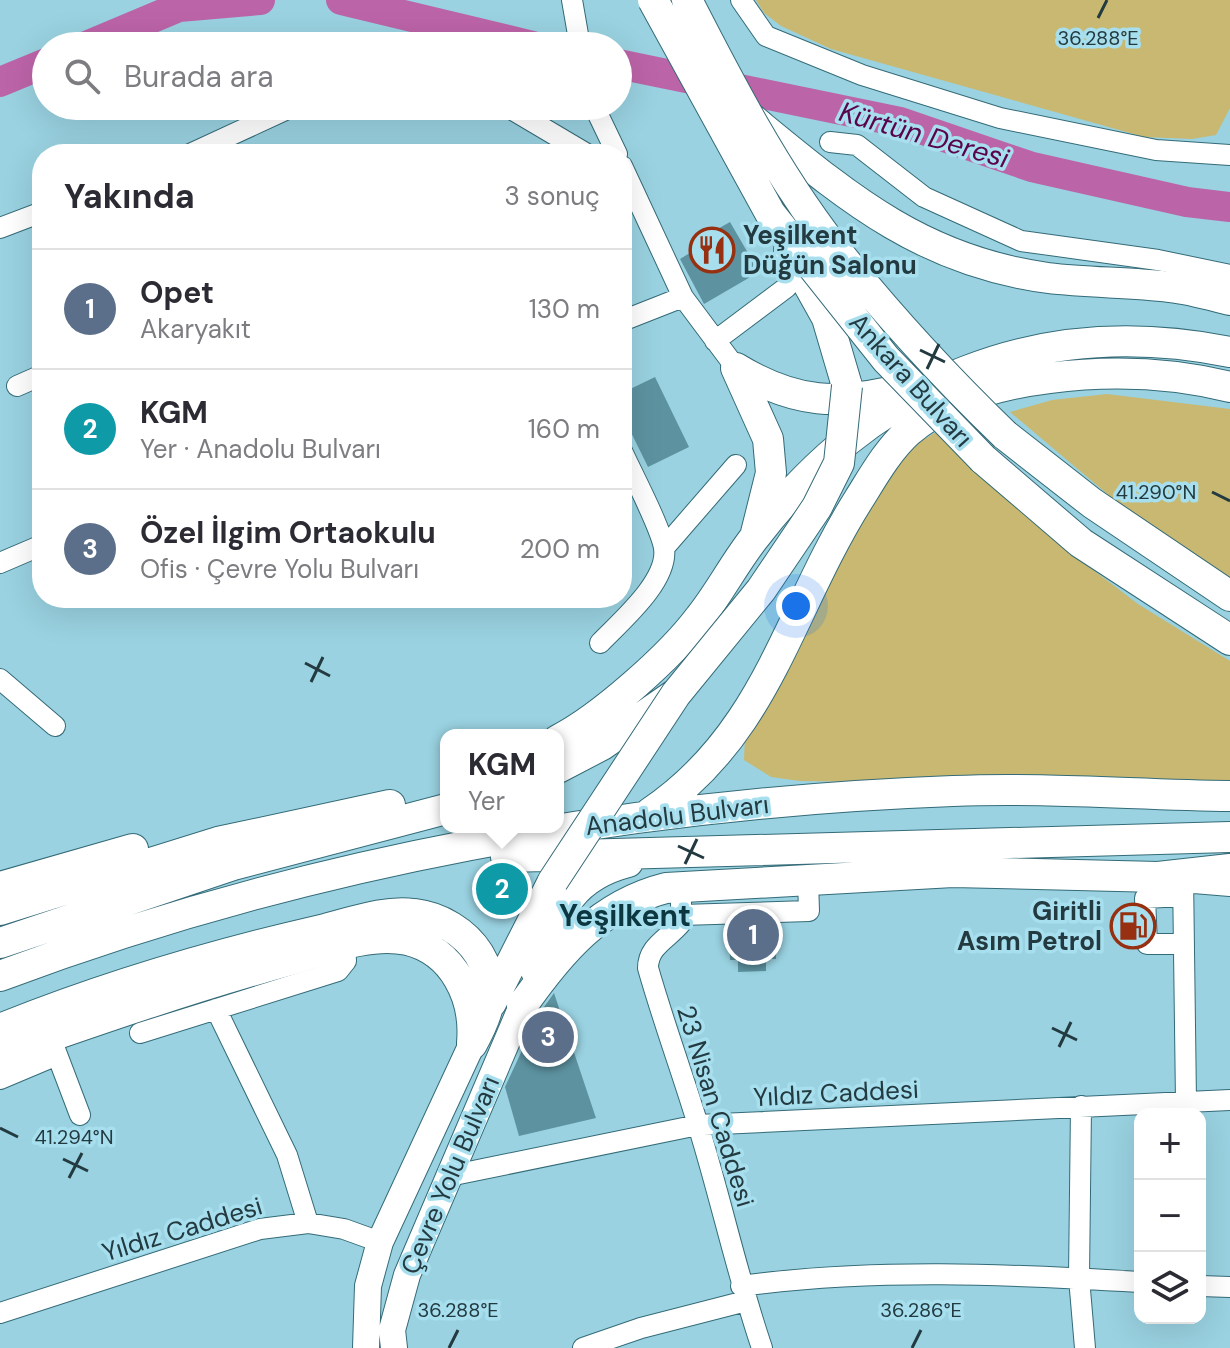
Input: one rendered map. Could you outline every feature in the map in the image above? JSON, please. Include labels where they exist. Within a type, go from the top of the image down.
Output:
[{"type":"highway","name":"Ankara Bulvarı","points":[[653,0],[770,213],[886,359],[983,459],[1081,543],[1230,640]]},
{"type":"highway","name":"Ankara Bulvarı","points":[[687,0],[751,118],[832,244],[896,323],[1005,435],[1092,503],[1230,596]]},
{"type":"highway","points":[[751,118],[849,199],[900,231],[969,259],[1046,278],[1172,287],[1230,300]]},
{"type":"highway","points":[[472,1044],[553,881],[676,694],[761,590],[817,507],[839,463],[847,386],[840,359],[827,318],[770,213]]},
{"type":"highway","points":[[736,368],[764,385],[831,402],[869,398],[942,378],[991,359],[1047,348],[1113,341],[1191,344],[1230,352]]},
{"type":"highway","points":[[736,368],[768,439],[771,473],[755,536]]},
{"type":"highway","points":[[648,814],[683,791],[718,755],[753,707],[842,526],[890,450],[933,414],[977,393],[1026,381],[1132,372],[1230,387]]},
{"type":"highway","points":[[564,735],[652,668],[699,619],[755,536],[813,470],[893,405],[942,378]]},
{"type":"highway","points":[[564,765],[602,745],[676,694]]},
{"type":"highway","points":[[0,910],[218,842],[401,803],[440,790]]},
{"type":"highway","name":"Anadolu Bulvarı","points":[[564,829],[648,814],[955,790],[1230,796]]},
{"type":"highway","points":[[0,943],[233,865],[440,811]]},
{"type":"highway","name":"Anadolu Bulvarı","points":[[0,976],[105,937],[360,867],[545,833]]},
{"type":"highway","points":[[360,867],[544,855],[1230,837]]},
{"type":"highway","points":[[0,887],[143,847],[218,842]]},
{"type":"highway","points":[[522,1006],[559,912],[589,875],[626,862],[770,850]]},
{"type":"highway","points":[[522,1006],[554,960],[600,916],[638,895],[681,901],[808,880],[953,872],[1158,877],[1183,884],[1230,869]]},
{"type":"highway","points":[[0,1029],[38,1014],[265,943],[390,914],[428,916],[469,939],[491,980],[491,1003]]},
{"type":"highway","points":[[0,1054],[54,1046],[254,984],[345,945],[404,939],[426,946],[445,959],[460,980],[471,1007],[472,1044]]},
{"type":"main road","name":"Çevre Yolu Bulvarı","points":[[394,1348],[392,1330],[407,1275],[522,1006]]},
{"type":"main road","name":"Çevre Yolu Bulvarı","points":[[366,1348],[368,1286],[380,1242],[472,1044]]},
{"type":"street","points":[[572,0],[578,32]]},
{"type":"street","points":[[741,0],[766,36],[862,75],[1000,118],[1156,150],[1230,155]]},
{"type":"street","points":[[217,144],[266,120]]},
{"type":"street","points":[[530,120],[570,144]]},
{"type":"street","points":[[600,120],[611,144]]},
{"type":"street","points":[[830,142],[857,145],[924,197],[1021,241],[1158,260],[1230,275]]},
{"type":"street","points":[[632,187],[683,297],[736,368]]},
{"type":"street","points":[[0,228],[32,216]]},
{"type":"street","points":[[715,341],[787,287]]},
{"type":"street","points":[[632,317],[683,297]]},
{"type":"street","points":[[17,386],[32,379]]},
{"type":"street","points":[[664,548],[736,465]]},
{"type":"street","points":[[600,643],[643,598],[662,569],[664,548],[632,474]]},
{"type":"street","points":[[0,563],[32,549]]},
{"type":"street","points":[[0,679],[55,726]]},
{"type":"street","points":[[1184,944],[1147,944],[1145,898],[1183,884],[1230,886]]},
{"type":"street","points":[[1183,884],[1186,1102]]},
{"type":"street","name":"23 Nisan Caddesi","points":[[681,901],[672,934],[648,957],[648,968],[667,1036],[698,1125],[743,1294],[762,1348]]},
{"type":"street","points":[[140,1033],[216,1009],[254,984]]},
{"type":"street","points":[[216,1009],[287,1155],[308,1223]]},
{"type":"street","points":[[0,1079],[54,1046],[80,1115]]},
{"type":"street","name":"Yıldız Caddesi","points":[[449,1176],[698,1125],[1230,1100]]},
{"type":"street","points":[[1081,1106],[1079,1278],[1085,1348]]},
{"type":"street","name":"Yıldız Caddesi","points":[[0,1313],[260,1229],[308,1223],[344,1229],[380,1242]]},
{"type":"street","points":[[583,1348],[797,1279],[1025,1275],[1134,1282]]},
{"type":"street","points":[[1206,1286],[1230,1287]]},
{"type":"shaded area","points":[[756,0],[1230,0],[1230,108],[1216,135],[1192,139],[1144,137],[831,49],[781,26],[764,13]]},
{"type":"shaded area","points":[[1107,394],[1230,409],[1230,580],[1144,525],[1010,412],[1052,400]]},
{"type":"shaded area","points":[[941,429],[1071,553],[1138,604],[1230,661],[1230,787],[800,781],[771,777],[744,760],[745,735],[894,458]]},
{"type":"building","points":[[730,222],[759,272],[704,304],[680,259],[693,251],[689,245]]},
{"type":"building","points":[[655,377],[689,447],[648,467],[632,434],[632,388]]},
{"type":"building","points":[[776,925],[776,959],[766,959],[766,971],[738,972],[738,960],[730,960],[729,927]]},
{"type":"building","points":[[554,993],[596,1118],[519,1136],[505,1087],[539,1014]]},
{"type":"waterway","name":"Kürtün Deresi","points":[[119,32],[179,7],[260,0]]},
{"type":"waterway","name":"Kürtün Deresi","points":[[341,0],[475,32]]},
{"type":"waterway","name":"Kürtün Deresi","points":[[632,67],[900,122],[1032,167],[1187,202],[1230,207]]},
{"type":"waterway","name":"Kürtün Deresi","points":[[0,82],[32,69]]},
{"type":"place","name":"Yeşilkent Düğün Salonu","points":[[712,250]]},
{"type":"place","name":"KGM","points":[[502,889]]},
{"type":"place","name":"Giritli Asım Petrol","points":[[1133,926]]},
{"type":"place","name":"Opet","points":[[753,935]]},
{"type":"place","name":"Özel İlgim Ortaokulu","points":[[548,1037]]},
{"type":"district","name":"Yeşilkent","points":[[625,915]]}]
